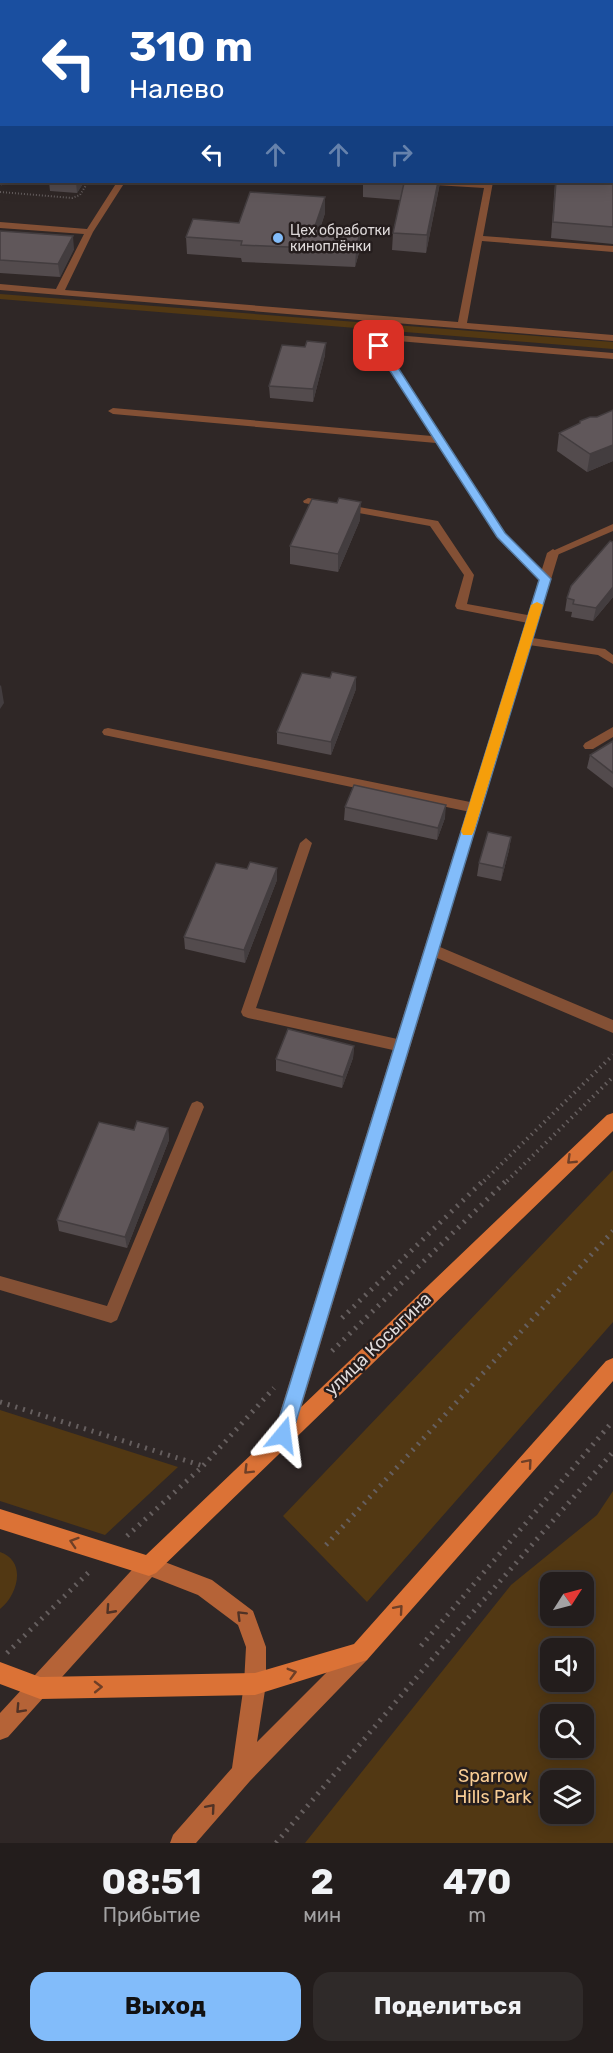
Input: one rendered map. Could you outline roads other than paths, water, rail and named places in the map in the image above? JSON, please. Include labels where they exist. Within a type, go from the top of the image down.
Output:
[{"type":"main road","name":"улица Косыгина","points":[[0,1730],[149,1566],[613,1120]]},
{"type":"main road","points":[[181,1843],[242,1773],[360,1653],[613,1367]]},
{"type":"main road","points":[[0,1518],[149,1566],[205,1587],[246,1618],[256,1647],[255,1684],[242,1773]]},
{"type":"main road","points":[[0,1673],[40,1688],[255,1684],[360,1653]]},
{"type":"street","points":[[283,1435],[553,553]]},
{"type":"street","points":[[432,950],[613,1027]]},
{"type":"lane","points":[[58,292],[89,232],[120,183]]},
{"type":"lane","points":[[454,183],[489,184],[462,326]]},
{"type":"lane","points":[[0,225],[89,232]]},
{"type":"lane","points":[[478,238],[613,249]]},
{"type":"lane","points":[[0,287],[613,338]]},
{"type":"lane","points":[[545,579],[501,535],[379,346],[383,337],[613,356]]},
{"type":"lane","points":[[113,411],[439,440]]},
{"type":"lane","points":[[308,501],[434,523],[469,575],[461,606],[532,620]]},
{"type":"lane","points":[[553,553],[613,527]]},
{"type":"lane","points":[[526,641],[601,652],[613,660]]},
{"type":"lane","points":[[589,746],[613,730]]},
{"type":"lane","points":[[108,732],[475,808]]},
{"type":"lane","points":[[306,843],[248,1012],[402,1046]]},
{"type":"lane","points":[[0,1283],[111,1314],[197,1107]]},
{"type":"place","name":"Цех обработки киноплёнки","points":[[278,238]]},
{"type":"park label","name":"Sparrow Hills Park","points":[[493,1786]]}]
